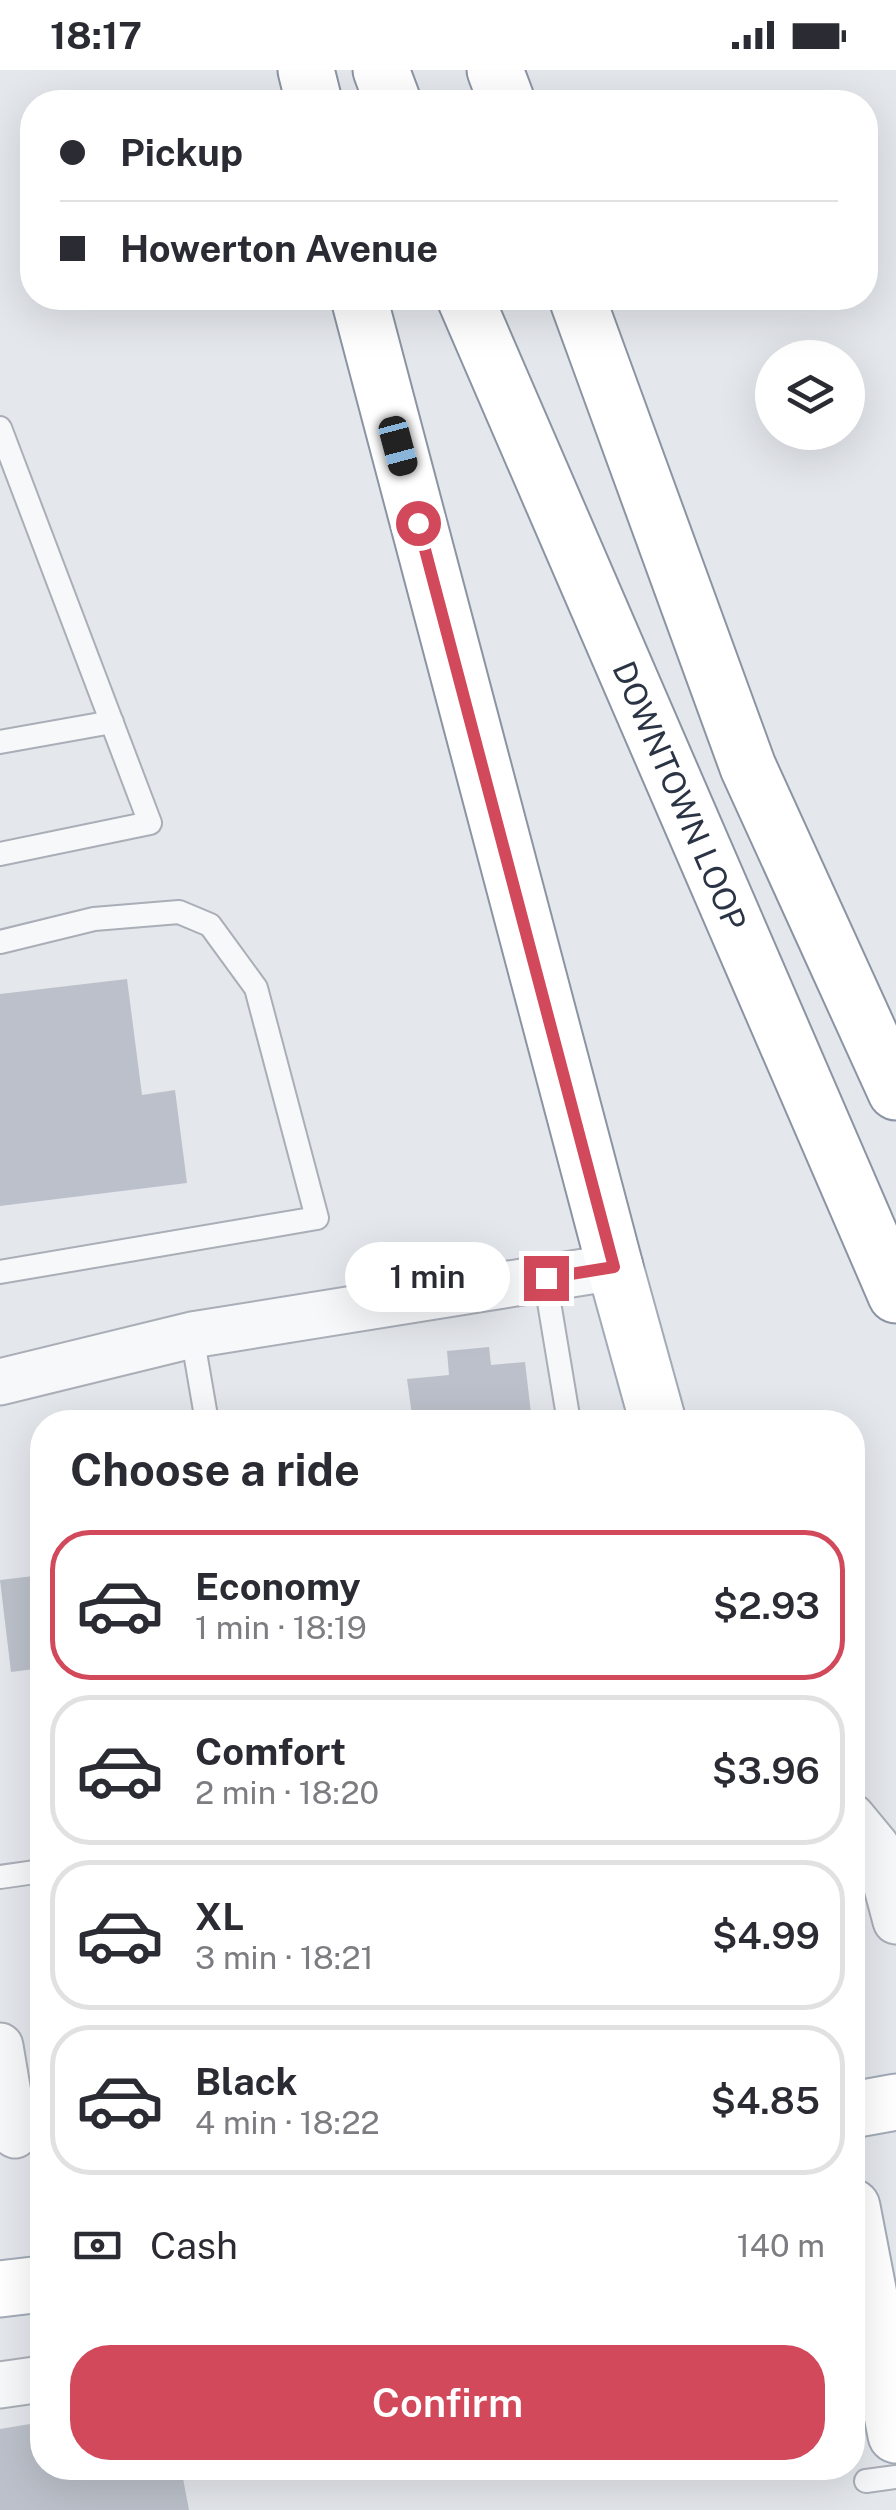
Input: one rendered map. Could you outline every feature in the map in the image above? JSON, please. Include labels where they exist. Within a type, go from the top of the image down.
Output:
[{"type":"main road","points":[[362,310],[655,1410]]},
{"type":"main road","points":[[582,312],[748,767],[896,1092]]},
{"type":"main road","name":"DOWNTOWN LOOP","points":[[474,321],[896,1295]]},
{"type":"main road","points":[[865,2108],[896,2102]]},
{"type":"main road","points":[[0,2289],[30,2285]]},
{"type":"main road","points":[[865,2340],[896,2435]]},
{"type":"street","points":[[0,1382],[192,1335],[614,1267]]},
{"type":"street","points":[[865,1833],[876,1846],[896,1922]]},
{"type":"street","points":[[0,2046],[19,2135]]},
{"type":"street","points":[[0,2385],[30,2381]]},
{"type":"lane","points":[[0,428],[150,823],[0,854]]},
{"type":"lane","points":[[0,742],[112,722]]},
{"type":"lane","points":[[0,942],[94,919],[179,912],[210,925],[256,988],[317,1218],[0,1272]]},
{"type":"lane","points":[[546,1278],[567,1410]]},
{"type":"lane","points":[[192,1335],[205,1410]]},
{"type":"lane","points":[[0,1876],[30,1872]]},
{"type":"lane","points":[[866,2482],[896,2477]]},
{"type":"building","points":[[127,979],[142,1095],[175,1090],[187,1183],[0,1206],[0,994]]},
{"type":"building","points":[[489,1347],[491,1365],[525,1362],[531,1410],[411,1410],[407,1379],[449,1375],[447,1351]]},
{"type":"building","points":[[30,1576],[30,1670],[11,1672],[0,1580]]},
{"type":"building","points":[[30,2424],[30,2480],[183,2480],[189,2510],[0,2510],[0,2429]]},
{"type":"route","points":[[418,523],[614,1267],[546,1278]]}]
